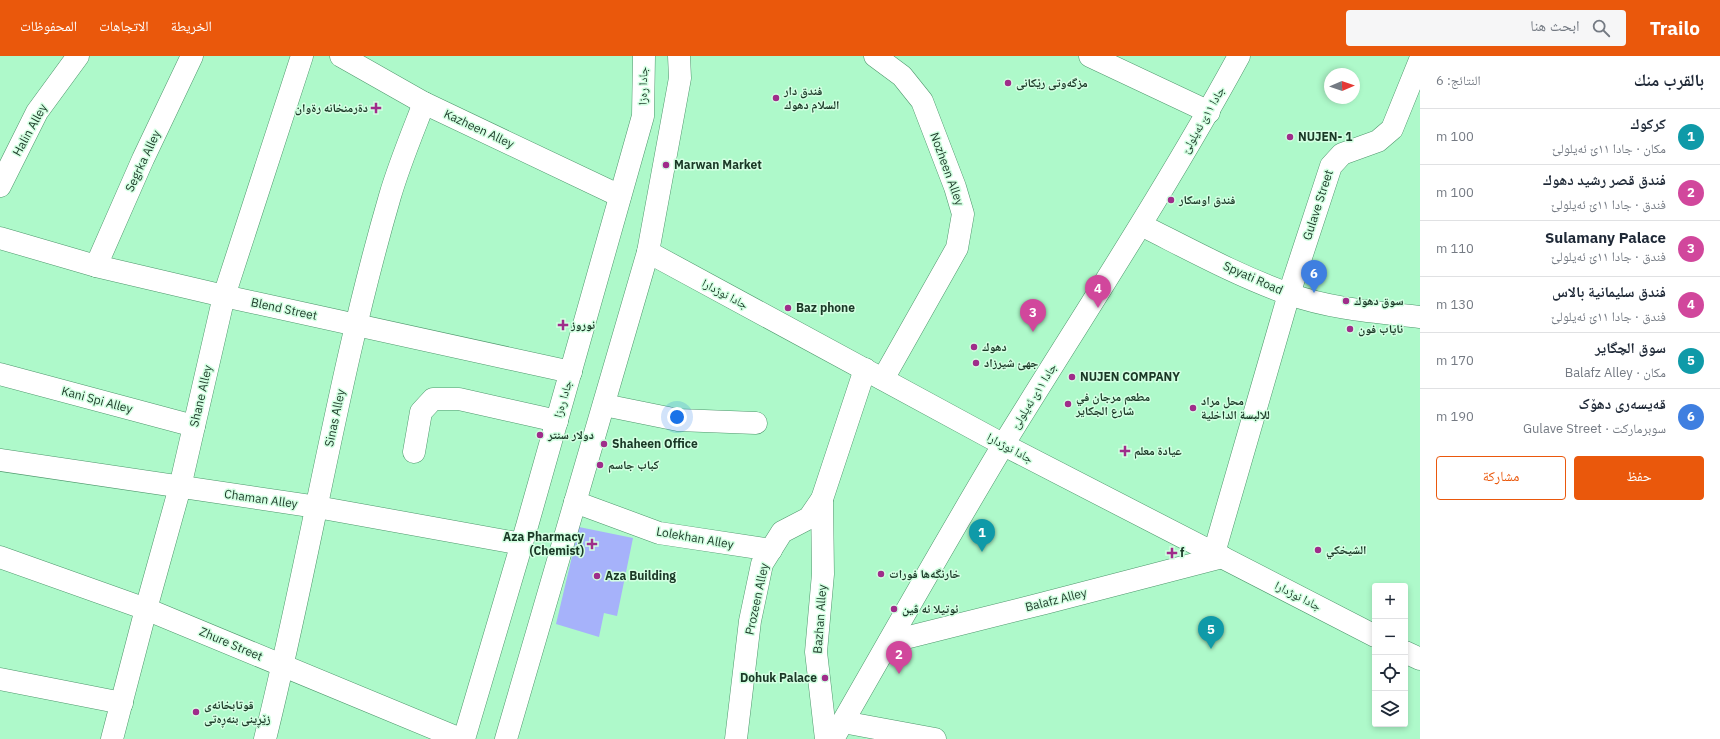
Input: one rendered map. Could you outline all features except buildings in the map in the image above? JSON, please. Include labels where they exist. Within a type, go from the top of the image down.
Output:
[{"type":"main road","name":"Halin Alley","points":[[0,186],[37,112],[78,56]]},
{"type":"main road","name":"Segrka Alley","points":[[96,266],[192,56]]},
{"type":"main road","name":"Shane Alley","points":[[112,739],[180,487],[224,296],[302,56]]},
{"type":"main road","name":"Kazheen Alley","points":[[341,56],[424,103],[620,196]]},
{"type":"main road","name":"جادا ره‌زا","points":[[464,739],[522,544],[643,116],[644,56]]},
{"type":"main road","points":[[679,56],[680,78]]},
{"type":"main road","points":[[506,739],[648,252],[680,78],[686,56]]},
{"type":"main road","name":"Nozheen Alley","points":[[874,374],[957,248],[963,214],[955,187],[922,101],[902,76],[875,56]]},
{"type":"main road","points":[[1090,56],[1209,112]]},
{"type":"main road","name":"جادا ١١ێ ئه‌یلولێ","points":[[838,730],[1004,445],[1141,225],[1209,112],[1239,56]]},
{"type":"main road","name":"Gulave Street","points":[[1218,555],[1289,294],[1331,166],[1342,154],[1378,141],[1392,129],[1420,60]]},
{"type":"main road","name":"Sinas Alley","points":[[266,739],[284,666],[355,324],[390,194],[424,103]]},
{"type":"main road","name":"Spyati Road","points":[[1141,225],[1243,275],[1289,294],[1316,302],[1350,308],[1420,317]]},
{"type":"main road","name":"Blend Street","points":[[0,238],[96,266],[224,296],[571,372]]},
{"type":"main road","name":"جادا نوژدارا","points":[[648,252],[1004,445],[1372,634]]},
{"type":"main road","name":"Kani Spi Alley","points":[[0,374],[194,426]]},
{"type":"main road","name":"Prozeen Alley","points":[[736,739],[750,621],[762,564],[782,532],[808,518],[822,499],[874,374]]},
{"type":"main road","points":[[414,452],[421,412],[433,399],[459,399],[557,421]]},
{"type":"main road","points":[[604,405],[678,420],[756,423]]},
{"type":"main road","name":"Chaman Alley","points":[[0,460],[317,507],[522,544]]},
{"type":"main road","name":"Bazhan Alley","points":[[822,499],[823,574],[816,652],[826,739]]},
{"type":"main road","name":"Lolekhan Alley","points":[[575,502],[659,534],[771,550]]},
{"type":"main road","name":"Balafz Alley","points":[[889,642],[1045,603],[1218,555]]},
{"type":"main road","name":"Zhure Street","points":[[0,557],[146,609],[460,739]]},
{"type":"main road","points":[[1408,653],[1420,659]]},
{"type":"main road","points":[[0,679],[122,703]]},
{"type":"main road","points":[[838,730],[935,739]]},
{"type":"place","name":"مزگەوتی رێکانی","points":[[1008,83]]},
{"type":"place","name":"فندق دار السلام دهوك","points":[[776,98]]},
{"type":"place","name":"دةرمنخانه رةوان","points":[[376,108]]},
{"type":"place","name":"NUJEN- 1","points":[[1290,137]]},
{"type":"place","name":"Marwan Market","points":[[666,165]]},
{"type":"place","name":"فندق اوسكار","points":[[1171,200]]},
{"type":"place","name":"قەیسەری دهۆک","points":[[1314,293]]},
{"type":"place","name":"سوق دهوك","points":[[1346,301]]},
{"type":"place","name":"Baz phone","points":[[788,308]]},
{"type":"place","name":"فندق سليمانية بالاس","points":[[1098,308]]},
{"type":"place","name":"نوروز","points":[[563,325]]},
{"type":"place","name":"ناياب فون","points":[[1350,329]]},
{"type":"place","name":"Sulamany Palace","points":[[1033,332]]},
{"type":"place","name":"دهوك","points":[[974,347]]},
{"type":"place","name":"جهئ شيرزاد","points":[[976,363]]},
{"type":"place","name":"NUJEN COMPANY","points":[[1072,377]]},
{"type":"place","name":"مطعم مرجان في شارع الجكاير","points":[[1068,404]]},
{"type":"place","name":"محل مراد للالبسة الداخلية","points":[[1193,408]]},
{"type":"place","name":"دولار سنتر","points":[[540,435]]},
{"type":"place","name":"Shaheen Office","points":[[604,444]]},
{"type":"place","name":"عيادة معلم","points":[[1125,451]]},
{"type":"place","name":"كباب جاسم","points":[[600,465]]},
{"type":"place","name":"Aza Pharmacy (Chemist)","points":[[592,544]]},
{"type":"place","name":"الشيخكي","points":[[1318,550]]},
{"type":"place","name":"كركوك","points":[[982,552]]},
{"type":"place","name":"f","points":[[1172,553]]},
{"type":"place","name":"خارنگەها فورات","points":[[881,574]]},
{"type":"place","name":"Aza Building","points":[[597,576]]},
{"type":"place","name":"ئوتيلا ئه ڤين","points":[[894,609]]},
{"type":"place","name":"سوق الچگاير","points":[[1211,649]]},
{"type":"place","name":"فندق قصر رشيد دهوك","points":[[899,674]]},
{"type":"place","name":"Dohuk Palace","points":[[825,678]]},
{"type":"place","name":"قوتابخانەی زێڕینی بنەڕەتی","points":[[196,712]]}]
